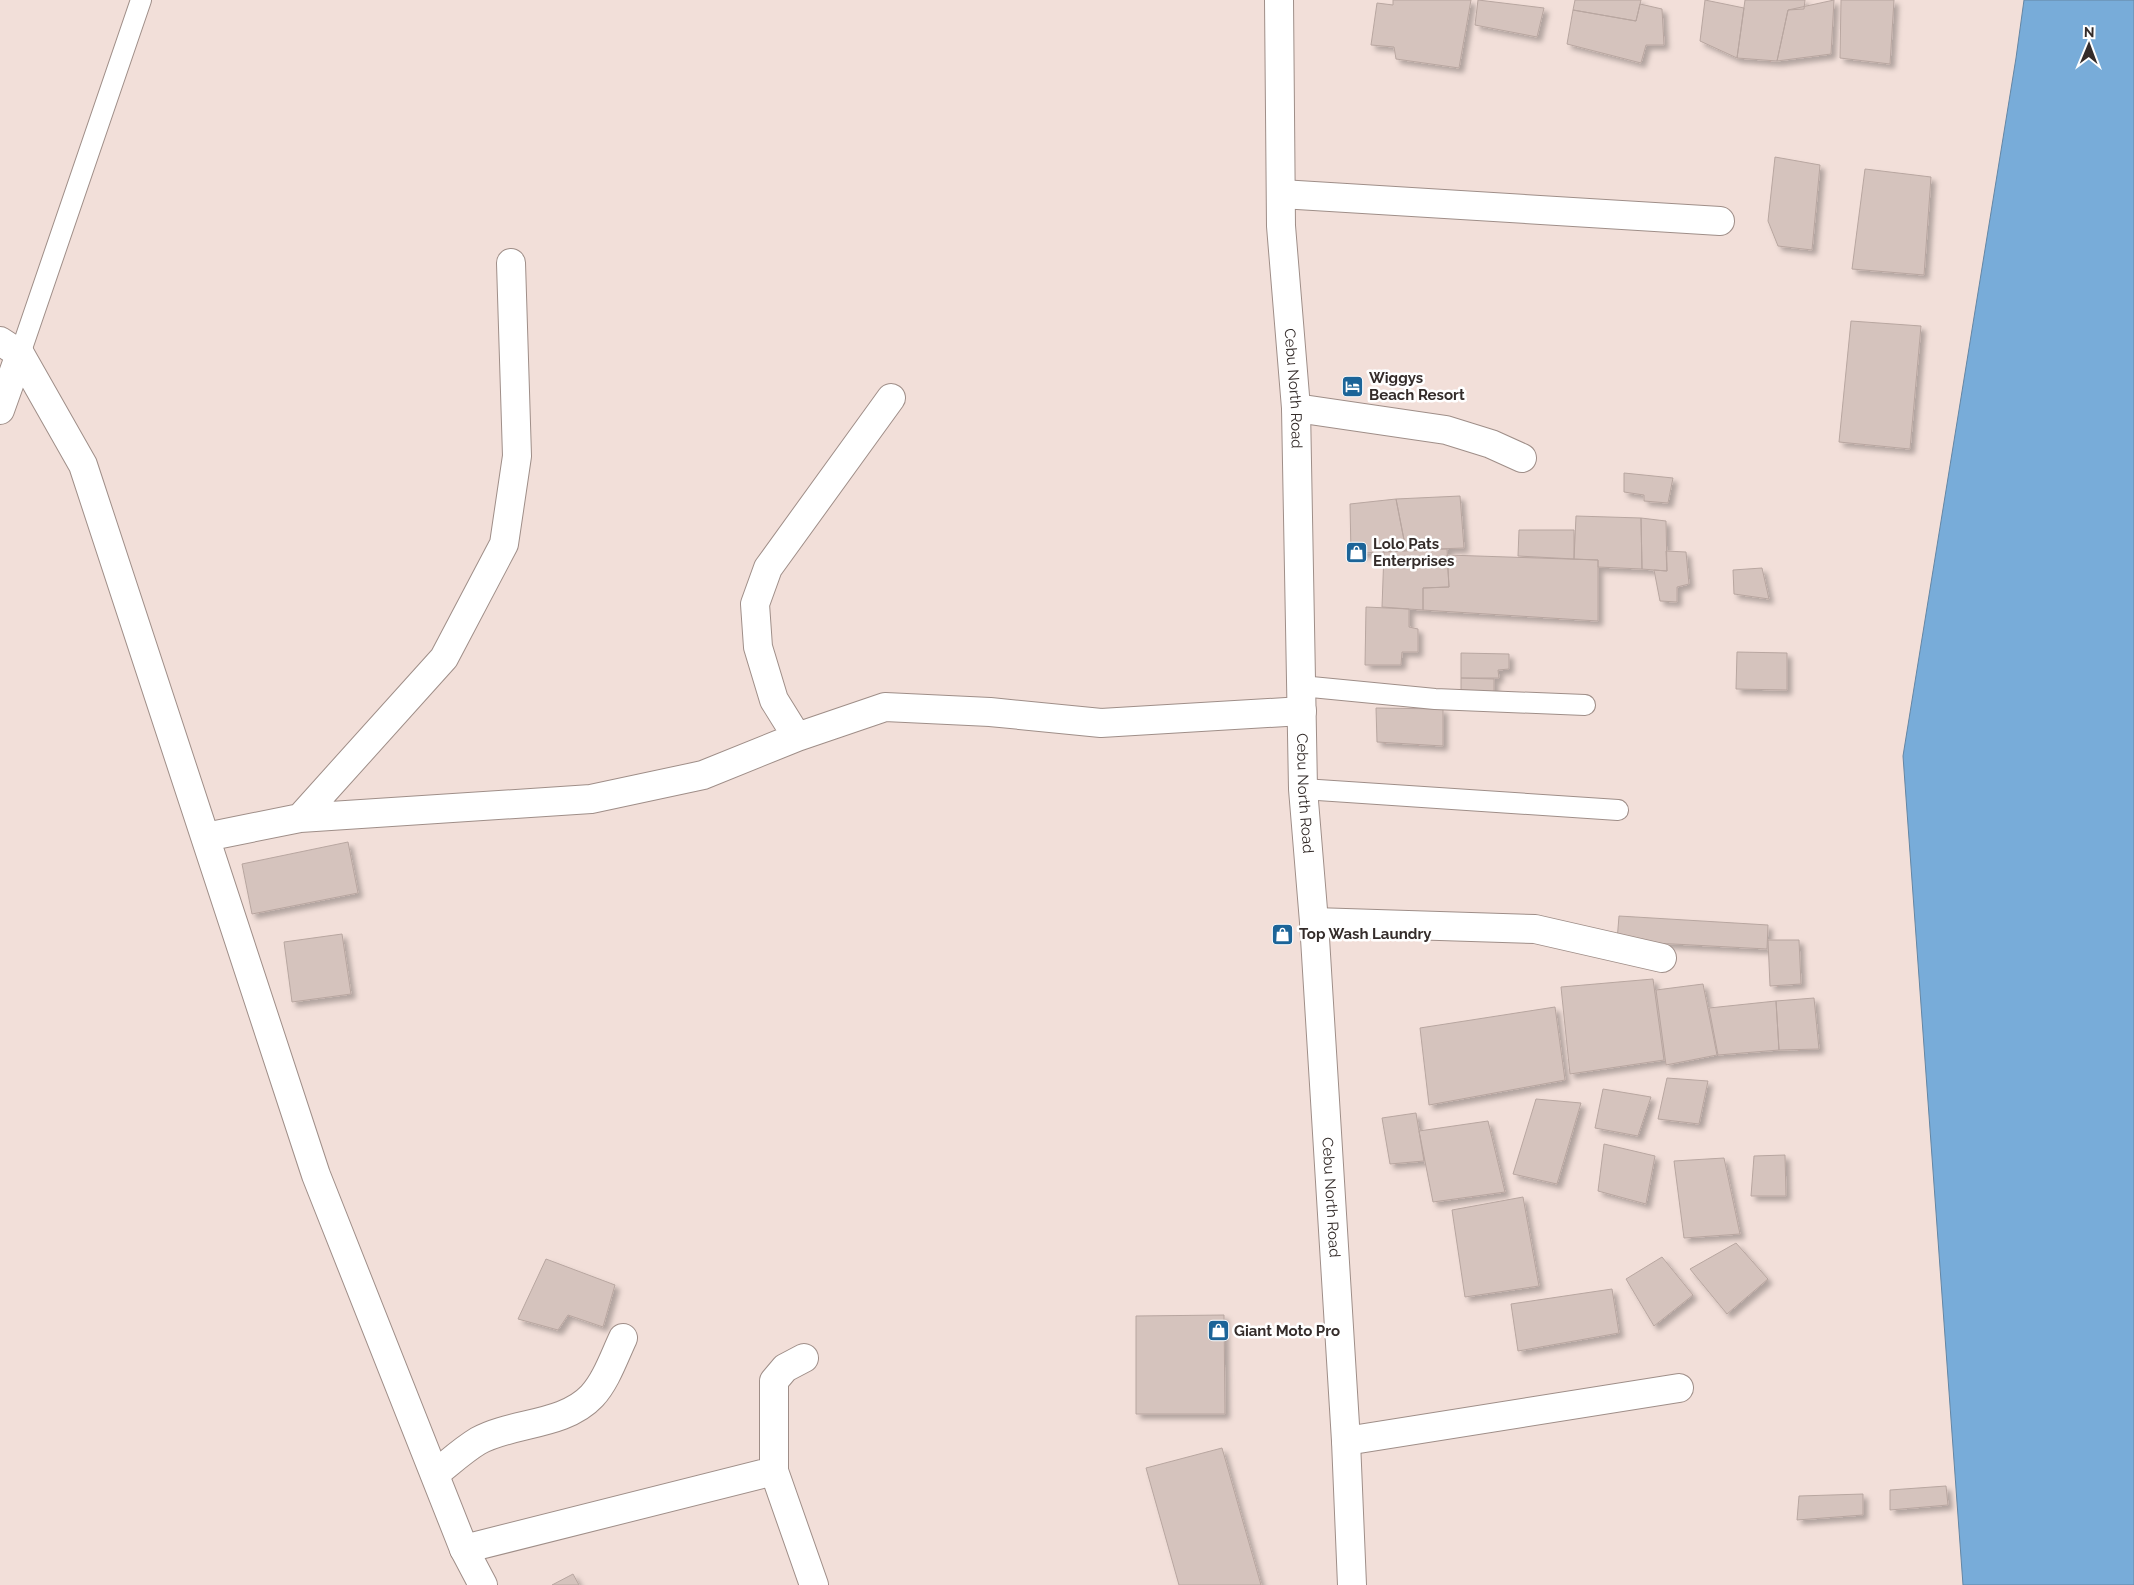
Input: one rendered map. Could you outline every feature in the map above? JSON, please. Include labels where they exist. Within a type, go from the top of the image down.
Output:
[{"type":"main road","name":"Cebu North Road","points":[[1279,0],[1282,250],[1296,408],[1303,789],[1314,922],[1346,1441],[1352,1585]]},
{"type":"main road","points":[[1281,194],[1720,222]]},
{"type":"main road","points":[[300,818],[444,658],[504,544],[517,456],[511,263]]},
{"type":"main road","points":[[0,410],[10,348]]},
{"type":"main road","points":[[10,348],[83,465],[316,1175],[464,1549],[483,1585]]},
{"type":"main road","points":[[797,737],[774,700],[758,647],[755,604],[768,568],[892,398]]},
{"type":"main road","points":[[1296,408],[1446,430],[1491,444],[1522,458]]},
{"type":"main road","points":[[206,837],[300,818],[591,799],[703,775],[797,737],[885,707],[990,712],[1101,723],[1301,699]]},
{"type":"main road","points":[[1314,922],[1535,929],[1662,958]]},
{"type":"main road","points":[[435,1474],[478,1441],[512,1428],[545,1421],[561,1415],[592,1396],[605,1376],[623,1338]]},
{"type":"main road","points":[[804,1358],[785,1368],[774,1381],[774,1471],[814,1585]]},
{"type":"main road","points":[[1346,1441],[1679,1388]]},
{"type":"main road","points":[[464,1549],[774,1471]]},
{"type":"lane","points":[[10,348],[141,0]]},
{"type":"lane","points":[[1301,699],[1435,699],[1585,704]]},
{"type":"lane","points":[[1303,789],[1618,810]]},
{"type":"water","points":[[2024,0],[2134,0],[2134,1585],[1963,1585],[1903,756]]},
{"type":"building","points":[[1393,0],[1471,0],[1459,68],[1396,59],[1394,47],[1371,45],[1377,3],[1393,5]]},
{"type":"building","points":[[1478,0],[1544,8],[1537,37],[1475,25]]},
{"type":"building","points":[[1575,0],[1641,0],[1636,21],[1573,10]]},
{"type":"building","points":[[1705,0],[1744,8],[1737,58],[1700,41]]},
{"type":"building","points":[[1745,0],[1805,0],[1804,9],[1788,10],[1777,61],[1737,58]]},
{"type":"building","points":[[1834,0],[1831,54],[1777,61],[1788,10]]},
{"type":"building","points":[[1841,0],[1894,0],[1890,64],[1840,58]]},
{"type":"building","points":[[1640,4],[1662,9],[1664,45],[1646,45],[1641,63],[1567,44],[1573,10],[1636,21]]},
{"type":"building","points":[[1775,157],[1820,165],[1812,250],[1778,246],[1768,221]]},
{"type":"building","points":[[1865,169],[1931,177],[1924,275],[1852,269]]},
{"type":"building","points":[[1851,321],[1921,326],[1910,449],[1839,442]]},
{"type":"building","points":[[1624,473],[1673,478],[1668,503],[1644,501],[1644,495],[1624,492]]},
{"type":"building","points":[[1460,496],[1464,548],[1406,550],[1396,499]]},
{"type":"building","points":[[1396,499],[1406,550],[1351,554],[1350,504]]},
{"type":"building","points":[[1576,516],[1641,518],[1642,569],[1598,567],[1598,560],[1574,559]]},
{"type":"building","points":[[1641,518],[1666,521],[1667,571],[1642,569]]},
{"type":"building","points":[[1519,530],[1574,530],[1574,559],[1518,556]]},
{"type":"building","points":[[1447,549],[1449,587],[1423,588],[1423,610],[1382,607],[1384,552]]},
{"type":"building","points":[[1666,551],[1686,552],[1689,584],[1677,587],[1677,602],[1660,601],[1654,570],[1667,571]]},
{"type":"building","points":[[1447,555],[1598,560],[1598,621],[1423,610],[1423,588],[1449,587]]},
{"type":"building","points":[[1762,568],[1769,599],[1734,594],[1733,570]]},
{"type":"building","points":[[1366,607],[1409,609],[1409,627],[1418,629],[1418,652],[1402,652],[1401,665],[1365,665]]},
{"type":"building","points":[[1737,652],[1787,653],[1787,690],[1736,689]]},
{"type":"building","points":[[1461,653],[1509,654],[1509,669],[1498,670],[1499,678],[1461,678]]},
{"type":"building","points":[[1461,678],[1494,679],[1494,698],[1461,697]]},
{"type":"building","points":[[1376,708],[1443,709],[1443,746],[1377,742]]},
{"type":"building","points":[[348,842],[358,893],[252,914],[242,864]]},
{"type":"building","points":[[1619,916],[1768,925],[1767,949],[1617,941]]},
{"type":"building","points":[[342,934],[351,994],[292,1002],[284,942]]},
{"type":"building","points":[[1768,940],[1799,940],[1801,984],[1770,986]]},
{"type":"building","points":[[1653,979],[1664,1060],[1570,1074],[1561,987]]},
{"type":"building","points":[[1703,984],[1717,1055],[1666,1065],[1656,990]]},
{"type":"building","points":[[1814,998],[1819,1049],[1779,1050],[1776,1001]]},
{"type":"building","points":[[1776,1001],[1779,1050],[1718,1055],[1709,1008]]},
{"type":"building","points":[[1555,1007],[1565,1080],[1429,1105],[1420,1028]]},
{"type":"building","points":[[1667,1078],[1708,1081],[1699,1124],[1658,1119]]},
{"type":"building","points":[[1603,1089],[1651,1097],[1638,1136],[1595,1128]]},
{"type":"building","points":[[1536,1099],[1581,1103],[1557,1184],[1513,1174]]},
{"type":"building","points":[[1416,1113],[1424,1161],[1390,1164],[1382,1118]]},
{"type":"building","points":[[1488,1121],[1505,1192],[1433,1202],[1419,1131]]},
{"type":"building","points":[[1604,1144],[1655,1156],[1646,1204],[1598,1191]]},
{"type":"building","points":[[1785,1155],[1786,1196],[1751,1196],[1754,1156]]},
{"type":"building","points":[[1724,1158],[1740,1234],[1684,1238],[1674,1161]]},
{"type":"building","points":[[1523,1197],[1539,1286],[1465,1297],[1452,1210]]},
{"type":"building","points":[[1736,1243],[1768,1279],[1727,1314],[1690,1269]]},
{"type":"building","points":[[1662,1257],[1693,1295],[1654,1326],[1626,1279]]},
{"type":"building","points":[[546,1259],[615,1285],[603,1327],[568,1315],[558,1330],[518,1319]]},
{"type":"building","points":[[1612,1289],[1619,1333],[1518,1351],[1511,1304]]},
{"type":"building","points":[[1224,1315],[1225,1414],[1136,1414],[1136,1316]]},
{"type":"building","points":[[1222,1448],[1261,1585],[1179,1585],[1146,1468]]},
{"type":"building","points":[[1946,1486],[1948,1505],[1890,1510],[1890,1490]]},
{"type":"building","points":[[1863,1494],[1863,1515],[1797,1520],[1799,1496]]},
{"type":"building","points":[[573,1574],[579,1585],[552,1585]]},
{"type":"place","name":"Wiggys Beach Resort","points":[[1353,387]]},
{"type":"place","name":"Lolo Pats Enterprises","points":[[1357,553]]},
{"type":"place","name":"Top Wash Laundry","points":[[1283,934]]},
{"type":"place","name":"Giant Moto Pro","points":[[1218,1331]]}]
